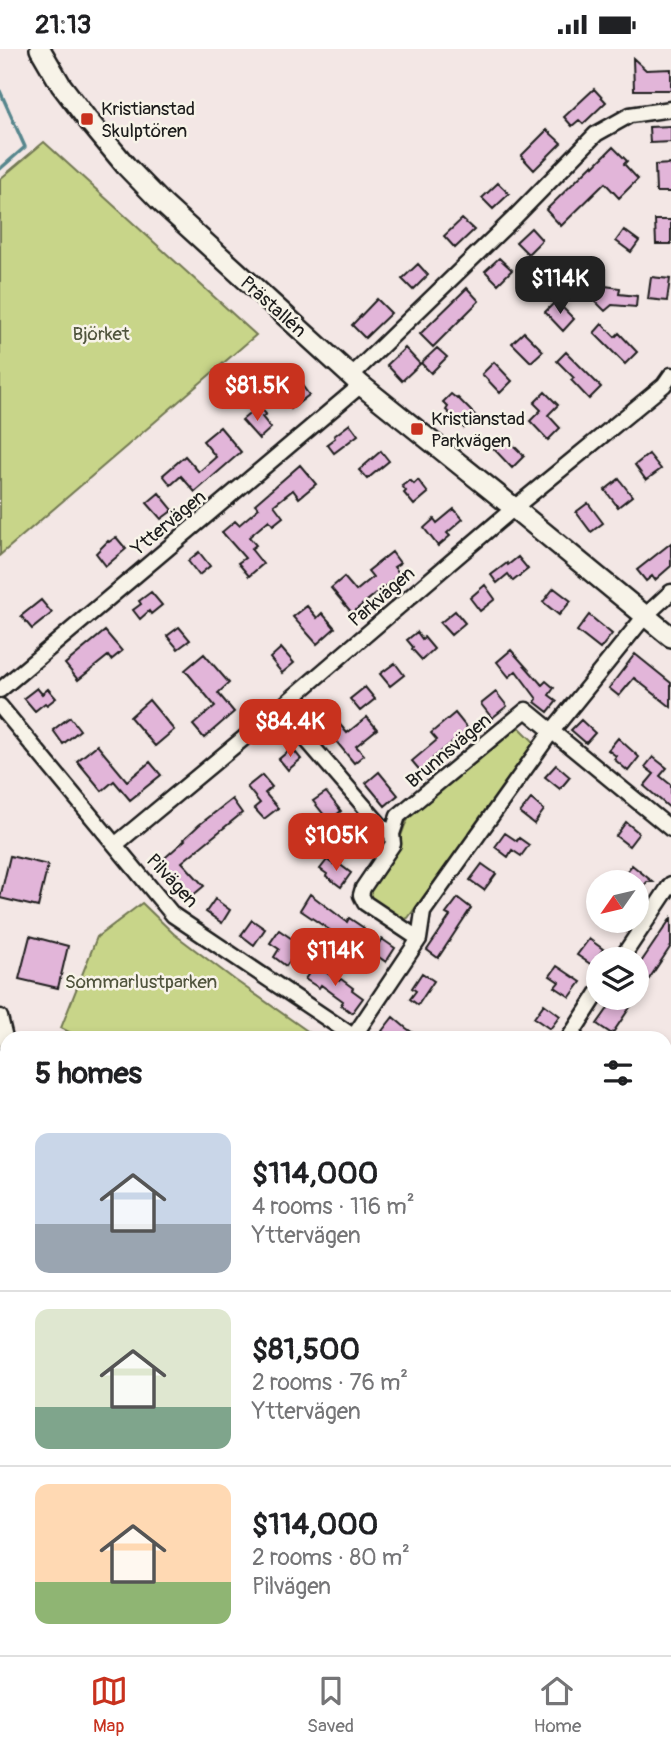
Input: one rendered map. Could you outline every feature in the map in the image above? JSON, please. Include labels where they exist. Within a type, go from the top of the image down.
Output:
[{"type":"street","name":"Prästallén","points":[[40,49],[61,85],[125,166],[163,204],[356,380],[671,637]]},
{"type":"street","name":"Yttervägen","points":[[0,690],[356,380],[596,134],[630,115],[671,109]]},
{"type":"street","name":"Parkvägen","points":[[115,845],[514,507],[664,385],[671,375]]},
{"type":"street","points":[[359,1031],[419,939],[423,912],[552,731],[645,616],[671,592]]},
{"type":"street","name":"Pilvägen","points":[[0,706],[173,915],[346,1031]]},
{"type":"street","points":[[279,708],[382,827],[392,834]]},
{"type":"street","name":"Brunnsvägen","points":[[419,939],[365,903],[361,895],[393,844],[392,834],[398,817],[526,710],[552,731]]},
{"type":"street","points":[[552,731],[671,829]]},
{"type":"street","points":[[629,947],[671,884]]},
{"type":"street","points":[[574,1031],[587,1010]]},
{"type":"green space","name":"Björket","points":[[44,142],[256,335],[0,555],[0,179]]},
{"type":"green space","points":[[517,725],[535,743],[408,918],[402,920],[371,899],[367,892],[397,847],[412,812]]},
{"type":"green space","name":"Sommarlustparken","points":[[142,903],[174,934],[307,1031],[67,1031],[61,1028],[97,937]]},
{"type":"building","points":[[633,58],[646,70],[671,69],[671,90],[634,90]]},
{"type":"building","points":[[594,89],[606,102],[583,124],[579,120],[572,126],[564,117]]},
{"type":"building","points":[[671,126],[671,142],[650,143],[649,127]]},
{"type":"building","points":[[547,130],[561,143],[534,170],[521,156]]},
{"type":"building","points":[[613,147],[627,161],[624,164],[638,179],[619,198],[605,183],[561,226],[546,210]]},
{"type":"building","points":[[671,164],[671,192],[656,192],[655,165]]},
{"type":"building","points":[[498,183],[509,194],[493,209],[482,198]]},
{"type":"building","points":[[462,219],[474,230],[455,248],[444,236]]},
{"type":"building","points":[[655,220],[671,220],[671,244],[656,244]]},
{"type":"building","points":[[531,228],[542,240],[528,254],[516,242]]},
{"type":"building","points":[[624,230],[639,241],[631,252],[616,241]]},
{"type":"building","points":[[499,258],[512,270],[498,284],[485,271]]},
{"type":"building","points":[[418,264],[428,275],[413,290],[402,279]]},
{"type":"building","points":[[588,268],[605,286],[620,288],[619,294],[637,296],[636,307],[612,305],[605,311],[575,281]]},
{"type":"building","points":[[651,277],[670,279],[667,301],[648,299]]},
{"type":"building","points":[[467,288],[479,301],[433,347],[420,334]]},
{"type":"building","points":[[377,299],[391,313],[365,338],[352,325]]},
{"type":"building","points":[[556,301],[574,319],[563,331],[545,312]]},
{"type":"building","points":[[602,324],[615,337],[619,333],[637,352],[625,364],[594,333]]},
{"type":"building","points":[[524,332],[543,351],[531,362],[512,343]]},
{"type":"building","points":[[405,348],[420,364],[402,381],[387,365]]},
{"type":"building","points":[[437,348],[447,357],[431,373],[421,363]]},
{"type":"building","points":[[566,352],[601,387],[589,399],[557,361]]},
{"type":"building","points":[[494,362],[512,381],[500,393],[482,374]]},
{"type":"building","points":[[299,381],[309,395],[291,409],[281,395]]},
{"type":"building","points":[[545,392],[558,405],[548,415],[560,428],[548,440],[530,421],[541,410],[534,403]]},
{"type":"building","points":[[451,394],[476,416],[464,428],[446,410],[448,407],[443,402]]},
{"type":"building","points":[[259,406],[266,414],[262,417],[271,428],[259,439],[242,420]]},
{"type":"building","points":[[350,424],[358,435],[334,453],[327,444]]},
{"type":"building","points":[[220,427],[241,452],[195,492],[181,476],[171,485],[163,475],[185,456],[199,472],[216,457],[203,441]]},
{"type":"building","points":[[505,437],[524,456],[512,468],[494,449]]},
{"type":"building","points":[[381,451],[389,461],[367,479],[359,470]]},
{"type":"building","points":[[649,454],[661,469],[646,480],[635,465]]},
{"type":"building","points":[[300,465],[316,484],[299,498],[293,490],[274,505],[283,517],[273,525],[269,520],[249,537],[256,545],[251,549],[263,564],[249,576],[238,563],[245,558],[222,532],[235,521],[239,525],[259,508],[255,504]]},
{"type":"building","points":[[619,479],[632,496],[618,507],[605,490]]},
{"type":"building","points":[[410,480],[414,484],[418,480],[428,493],[414,505],[402,486]]},
{"type":"building","points":[[159,493],[173,510],[161,519],[147,503]]},
{"type":"building","points":[[588,503],[603,523],[591,532],[576,512]]},
{"type":"building","points":[[454,509],[463,519],[447,533],[450,536],[438,546],[424,528],[434,519],[437,523]]},
{"type":"building","points":[[116,537],[126,549],[106,566],[96,553]]},
{"type":"building","points":[[671,543],[671,566],[655,580],[652,576],[646,581],[637,570]]},
{"type":"building","points":[[199,552],[210,566],[199,575],[188,561]]},
{"type":"building","points":[[392,552],[400,563],[394,567],[400,574],[352,613],[331,588],[344,577],[356,591],[373,577],[368,571]]},
{"type":"building","points":[[518,557],[528,569],[513,581],[508,574],[497,583],[491,575]]},
{"type":"building","points":[[485,585],[495,599],[480,611],[470,598]]},
{"type":"building","points":[[554,588],[571,601],[559,615],[543,602]]},
{"type":"building","points":[[151,592],[162,605],[140,619],[133,610],[141,604],[139,601]]},
{"type":"building","points":[[41,600],[52,613],[32,629],[21,616]]},
{"type":"building","points":[[307,606],[317,618],[322,613],[335,628],[317,644],[293,617]]},
{"type":"building","points":[[455,611],[465,623],[451,635],[440,623]]},
{"type":"building","points":[[589,615],[612,634],[600,649],[577,631]]},
{"type":"building","points":[[179,627],[190,640],[178,649],[167,636]]},
{"type":"building","points":[[105,631],[122,651],[111,660],[108,656],[78,680],[65,664]]},
{"type":"building","points":[[417,632],[434,649],[422,660],[407,640]]},
{"type":"building","points":[[281,648],[294,663],[282,673],[270,658]]},
{"type":"building","points":[[511,650],[542,685],[546,681],[554,688],[549,695],[557,701],[548,712],[535,702],[537,699],[516,671],[509,677],[497,662]]},
{"type":"building","points":[[204,654],[229,683],[218,693],[234,712],[204,738],[193,725],[215,706],[185,670]]},
{"type":"building","points":[[635,654],[671,683],[671,707],[634,678],[619,696],[609,688]]},
{"type":"building","points":[[395,663],[404,675],[390,686],[380,674]]},
{"type":"building","points":[[365,687],[375,699],[360,711],[350,699]]},
{"type":"building","points":[[37,688],[42,694],[48,689],[56,698],[35,711],[24,698]]},
{"type":"building","points":[[496,692],[507,706],[492,718],[481,704]]},
{"type":"building","points":[[149,700],[174,730],[155,746],[130,717]]},
{"type":"building","points":[[455,713],[472,734],[458,745],[454,741],[433,758],[437,762],[423,774],[412,761],[437,740],[431,733]]},
{"type":"building","points":[[332,715],[347,733],[367,717],[377,729],[356,746],[364,755],[354,763],[319,726]]},
{"type":"building","points":[[70,717],[80,730],[63,744],[53,730]]},
{"type":"building","points":[[581,720],[595,733],[586,743],[571,730]]},
{"type":"building","points":[[618,738],[639,757],[628,771],[608,750]]},
{"type":"building","points":[[97,745],[127,781],[150,762],[161,775],[130,800],[114,781],[102,791],[77,761]]},
{"type":"building","points":[[292,748],[301,759],[288,770],[279,759]]},
{"type":"building","points":[[653,757],[667,768],[660,776],[671,785],[671,809],[644,786],[654,774],[645,767]]},
{"type":"building","points":[[556,765],[570,777],[560,789],[545,777]]},
{"type":"building","points":[[379,772],[398,795],[385,806],[366,783]]},
{"type":"building","points":[[262,775],[272,787],[265,793],[278,808],[264,819],[254,808],[260,803],[247,787]]},
{"type":"building","points":[[326,792],[341,811],[329,821],[313,801]]},
{"type":"building","points":[[232,799],[242,813],[182,862],[204,886],[192,896],[173,873],[170,876],[159,863],[199,825]]},
{"type":"building","points":[[531,799],[544,810],[534,824],[520,813]]},
{"type":"building","points":[[626,822],[639,833],[629,846],[616,836]]},
{"type":"building","points":[[505,833],[529,845],[521,856],[512,850],[508,857],[495,847]]},
{"type":"building","points":[[10,856],[48,865],[38,907],[0,898]]},
{"type":"building","points":[[327,860],[333,864],[335,861],[351,873],[341,887],[320,869]]},
{"type":"building","points":[[482,864],[496,874],[484,890],[470,880]]},
{"type":"building","points":[[310,894],[347,922],[349,918],[364,928],[362,931],[379,943],[382,939],[395,948],[386,962],[373,953],[369,958],[351,946],[349,950],[328,935],[331,931],[300,910]]},
{"type":"building","points":[[458,898],[471,908],[438,958],[427,950],[450,916],[446,914]]},
{"type":"building","points":[[215,899],[230,910],[222,923],[206,912]]},
{"type":"building","points":[[671,918],[671,946],[649,979],[649,950]]},
{"type":"building","points":[[252,920],[265,929],[254,945],[241,935]]},
{"type":"building","points":[[279,930],[301,945],[286,966],[274,957],[279,949],[270,943]]},
{"type":"building","points":[[30,936],[68,946],[58,988],[19,979]]},
{"type":"building","points":[[589,939],[600,947],[586,947],[586,961],[577,955]]},
{"type":"building","points":[[315,965],[339,981],[341,979],[363,998],[352,1013],[341,1005],[343,1001],[321,985],[319,988],[305,979]]},
{"type":"building","points":[[557,966],[581,982],[570,997],[555,987],[559,982],[550,976]]},
{"type":"building","points":[[422,973],[434,981],[418,1005],[410,999],[416,991],[412,988]]},
{"type":"building","points":[[544,1004],[560,1016],[550,1029],[534,1018]]},
{"type":"building","points":[[607,1010],[628,1010],[614,1031],[608,1031],[597,1024]]},
{"type":"building","points":[[393,1017],[410,1031],[382,1031]]},
{"type":"waterway","points":[[0,91],[25,147],[0,169]]},
{"type":"place","name":"Kristianstad Skulptören","points":[[87,119]]},
{"type":"place","name":"Kristianstad Parkvägen","points":[[417,429]]}]
